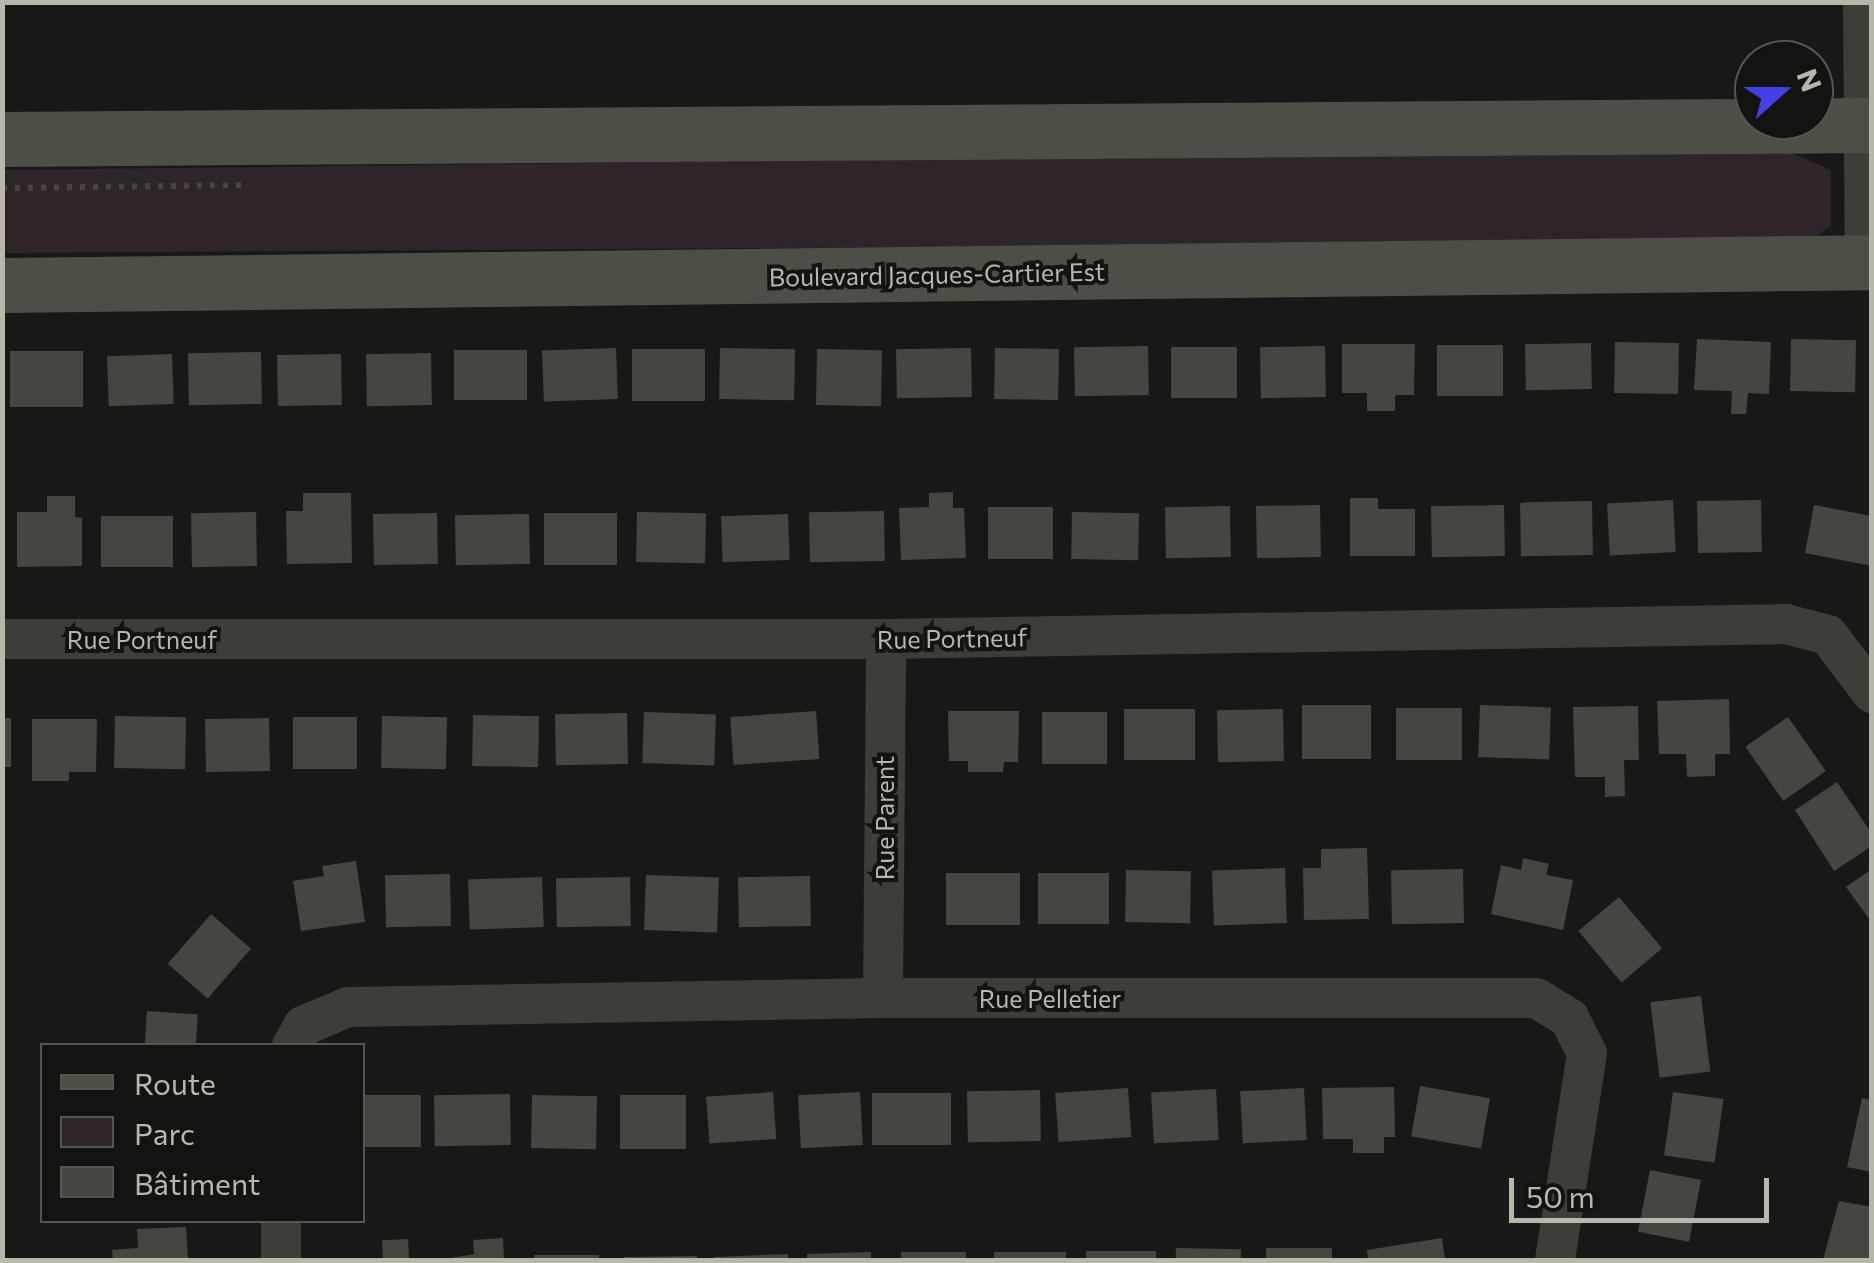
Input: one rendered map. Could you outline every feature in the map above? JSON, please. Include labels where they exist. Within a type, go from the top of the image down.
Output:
[{"type":"main road","points":[[2,139],[1868,125]]},
{"type":"main road","name":"Boulevard Jacques-Cartier Est","points":[[2,285],[1868,262]]},
{"type":"street","points":[[1862,2],[1868,125],[1868,262]]},
{"type":"street","name":"Rue Portneuf","points":[[2,639],[886,639],[1786,624],[1828,635],[1872,693]]},
{"type":"street","name":"Rue Parent","points":[[883,998],[886,639]]},
{"type":"street","name":"Rue Pelletier","points":[[294,1043],[303,1026],[348,1007],[883,998],[1536,998],[1569,1018],[1587,1053],[1555,1260]]},
{"type":"street","points":[[281,1260],[282,1223]]},
{"type":"green space","points":[[1783,149],[1831,170],[1831,226],[1809,241],[3,253],[2,170]]},
{"type":"building","points":[[1697,339],[1771,342],[1769,394],[1748,393],[1746,414],[1731,414],[1732,391],[1694,390]]},
{"type":"building","points":[[1791,339],[1856,340],[1855,392],[1790,391]]},
{"type":"building","points":[[1615,342],[1679,343],[1678,394],[1614,393]]},
{"type":"building","points":[[1591,343],[1592,389],[1526,390],[1525,344]]},
{"type":"building","points":[[1342,344],[1415,344],[1414,395],[1395,395],[1395,411],[1367,411],[1367,393],[1342,393]]},
{"type":"building","points":[[1437,345],[1503,345],[1503,396],[1437,396]]},
{"type":"building","points":[[1148,346],[1149,395],[1075,396],[1074,347]]},
{"type":"building","points":[[1325,346],[1326,397],[1261,398],[1260,347]]},
{"type":"building","points":[[1171,347],[1237,347],[1237,398],[1171,398]]},
{"type":"building","points":[[616,348],[618,399],[544,402],[542,351]]},
{"type":"building","points":[[720,348],[795,349],[794,400],[719,399]]},
{"type":"building","points":[[971,348],[972,397],[897,398],[896,349]]},
{"type":"building","points":[[995,348],[1059,349],[1058,400],[994,399]]},
{"type":"building","points":[[632,349],[705,349],[705,401],[632,401]]},
{"type":"building","points":[[817,349],[882,350],[881,406],[816,405]]},
{"type":"building","points":[[454,350],[527,350],[527,400],[454,400]]},
{"type":"building","points":[[10,351],[83,351],[83,407],[10,407]]},
{"type":"building","points":[[261,352],[262,404],[189,405],[188,353]]},
{"type":"building","points":[[431,353],[432,405],[367,406],[366,354]]},
{"type":"building","points":[[172,354],[174,404],[109,406],[107,356]]},
{"type":"building","points":[[341,354],[342,405],[278,406],[277,355]]},
{"type":"building","points":[[953,492],[953,508],[964,508],[966,558],[901,560],[899,508],[929,507],[929,493]]},
{"type":"building","points":[[303,493],[351,493],[352,563],[287,564],[286,511],[303,511]]},
{"type":"building","points":[[47,496],[75,496],[75,517],[82,518],[82,566],[17,567],[17,512],[47,512]]},
{"type":"building","points":[[1350,498],[1378,498],[1378,509],[1415,509],[1415,556],[1350,556]]},
{"type":"building","points":[[1673,500],[1676,552],[1610,555],[1607,503]]},
{"type":"building","points":[[1761,500],[1762,552],[1698,553],[1697,501]]},
{"type":"building","points":[[1592,501],[1593,555],[1521,556],[1520,502]]},
{"type":"building","points":[[1320,505],[1321,557],[1257,558],[1256,506]]},
{"type":"building","points":[[1504,505],[1505,556],[1432,557],[1431,506]]},
{"type":"building","points":[[1814,505],[1872,516],[1872,566],[1805,553]]},
{"type":"building","points":[[1230,506],[1231,557],[1166,558],[1165,507]]},
{"type":"building","points":[[988,507],[1053,507],[1053,559],[988,559]]},
{"type":"building","points":[[884,511],[885,561],[810,562],[809,512]]},
{"type":"building","points":[[256,512],[257,566],[192,567],[191,513]]},
{"type":"building","points":[[637,512],[706,513],[705,563],[636,562]]},
{"type":"building","points":[[1072,512],[1139,513],[1138,560],[1071,559]]},
{"type":"building","points":[[437,513],[438,564],[374,565],[373,514]]},
{"type":"building","points":[[544,513],[617,513],[617,565],[544,565]]},
{"type":"building","points":[[529,514],[530,564],[456,565],[455,515]]},
{"type":"building","points":[[788,514],[790,560],[723,562],[721,516]]},
{"type":"building","points":[[101,516],[173,516],[173,567],[101,567]]},
{"type":"building","points":[[1729,699],[1730,754],[1715,754],[1715,776],[1687,777],[1686,754],[1659,754],[1657,701]]},
{"type":"building","points":[[1302,705],[1371,705],[1371,759],[1302,759]]},
{"type":"building","points":[[1480,705],[1551,707],[1549,759],[1478,757]]},
{"type":"building","points":[[1638,706],[1639,760],[1624,760],[1625,796],[1605,797],[1605,777],[1575,777],[1573,707]]},
{"type":"building","points":[[1396,708],[1462,708],[1462,760],[1396,760]]},
{"type":"building","points":[[1124,709],[1195,709],[1195,760],[1124,760]]},
{"type":"building","points":[[1283,709],[1284,761],[1218,762],[1217,710]]},
{"type":"building","points":[[816,711],[819,759],[734,765],[730,717]]},
{"type":"building","points":[[948,711],[1019,711],[1018,762],[1004,762],[1003,772],[968,772],[968,761],[949,761]]},
{"type":"building","points":[[644,712],[716,715],[714,765],[642,763]]},
{"type":"building","points":[[1042,712],[1107,712],[1107,764],[1042,764]]},
{"type":"building","points":[[627,713],[628,764],[556,765],[555,714]]},
{"type":"building","points":[[473,715],[539,716],[538,767],[472,766]]},
{"type":"building","points":[[115,716],[186,717],[185,769],[114,768]]},
{"type":"building","points":[[382,716],[447,717],[446,769],[381,768]]},
{"type":"building","points":[[293,717],[357,717],[357,769],[293,769]]},
{"type":"building","points":[[1788,717],[1826,771],[1783,801],[1745,747]]},
{"type":"building","points":[[2,718],[11,718],[11,767],[2,767]]},
{"type":"building","points":[[269,718],[270,771],[206,772],[205,719]]},
{"type":"building","points":[[32,719],[97,719],[96,772],[69,772],[69,781],[32,781]]},
{"type":"building","points":[[1837,782],[1872,834],[1872,846],[1834,871],[1795,810]]},
{"type":"building","points":[[1367,848],[1369,919],[1304,920],[1303,868],[1321,868],[1321,849]]},
{"type":"building","points":[[1523,858],[1549,864],[1546,875],[1573,880],[1563,930],[1491,914],[1501,865],[1521,870]]},
{"type":"building","points":[[356,861],[365,922],[301,931],[293,881],[324,876],[322,866]]},
{"type":"building","points":[[1285,868],[1287,923],[1214,926],[1212,871]]},
{"type":"building","points":[[1463,869],[1464,923],[1392,924],[1391,870]]},
{"type":"building","points":[[1872,869],[1872,923],[1846,887]]},
{"type":"building","points":[[1126,870],[1191,871],[1190,923],[1125,922]]},
{"type":"building","points":[[946,873],[1020,873],[1020,925],[946,925]]},
{"type":"building","points":[[1038,873],[1109,873],[1109,924],[1038,924]]},
{"type":"building","points":[[450,874],[451,926],[386,927],[385,875]]},
{"type":"building","points":[[646,875],[719,878],[717,933],[644,930]]},
{"type":"building","points":[[810,876],[811,926],[739,927],[738,877]]},
{"type":"building","points":[[542,877],[544,927],[470,930],[468,880]]},
{"type":"building","points":[[630,877],[631,926],[557,927],[556,878]]},
{"type":"building","points":[[1619,897],[1662,948],[1621,982],[1578,931]]},
{"type":"building","points":[[211,914],[251,949],[208,999],[168,964]]},
{"type":"building","points":[[1701,996],[1710,1071],[1660,1078],[1650,1002]]},
{"type":"building","points":[[147,1011],[198,1015],[196,1043],[145,1043]]},
{"type":"building","points":[[1420,1086],[1490,1098],[1481,1149],[1411,1136]]},
{"type":"building","points":[[1394,1087],[1395,1137],[1384,1137],[1384,1153],[1353,1153],[1353,1139],[1323,1139],[1322,1088]]},
{"type":"building","points":[[1128,1088],[1131,1137],[1059,1142],[1055,1093]]},
{"type":"building","points":[[1304,1088],[1307,1140],[1243,1143],[1240,1091]]},
{"type":"building","points":[[1216,1089],[1219,1140],[1154,1143],[1151,1092]]},
{"type":"building","points":[[1040,1090],[1041,1141],[968,1142],[967,1091]]},
{"type":"building","points":[[773,1092],[776,1139],[709,1144],[706,1097]]},
{"type":"building","points":[[860,1092],[863,1145],[801,1148],[798,1095]]},
{"type":"building","points":[[1673,1092],[1724,1099],[1715,1162],[1664,1155]]},
{"type":"building","points":[[872,1093],[951,1093],[951,1145],[872,1145]]},
{"type":"building","points":[[510,1094],[511,1145],[435,1146],[434,1095]]},
{"type":"building","points":[[365,1095],[421,1095],[421,1147],[365,1147]]},
{"type":"building","points":[[532,1095],[597,1096],[596,1149],[531,1148]]},
{"type":"building","points":[[620,1095],[686,1095],[686,1149],[620,1149]]},
{"type":"building","points":[[1862,1098],[1872,1100],[1872,1172],[1847,1167]]},
{"type":"building","points":[[1650,1170],[1701,1180],[1689,1242],[1638,1232]]},
{"type":"building","points":[[1839,1201],[1872,1207],[1872,1260],[1823,1260]]},
{"type":"building","points":[[186,1227],[188,1260],[113,1260],[112,1250],[138,1248],[137,1229]]},
{"type":"building","points":[[503,1238],[504,1260],[440,1260],[474,1254],[473,1240]]},
{"type":"building","points":[[1442,1238],[1445,1260],[1368,1260],[1367,1250]]},
{"type":"building","points":[[408,1239],[409,1260],[383,1260],[382,1240]]},
{"type":"building","points":[[1176,1248],[1241,1249],[1241,1260],[1176,1260]]},
{"type":"building","points":[[1266,1248],[1332,1248],[1332,1260],[1266,1260]]},
{"type":"building","points":[[1086,1251],[1156,1251],[1156,1260],[1086,1260]]},
{"type":"building","points":[[871,1252],[871,1260],[807,1260],[807,1254]]},
{"type":"building","points":[[901,1252],[966,1252],[966,1260],[901,1260]]},
{"type":"building","points":[[994,1252],[1066,1252],[1066,1260],[994,1260]]},
{"type":"building","points":[[788,1254],[788,1260],[714,1260],[714,1257]]},
{"type":"building","points":[[534,1255],[599,1255],[599,1260],[534,1260]]},
{"type":"building","points":[[697,1256],[697,1260],[624,1260],[624,1257]]}]
